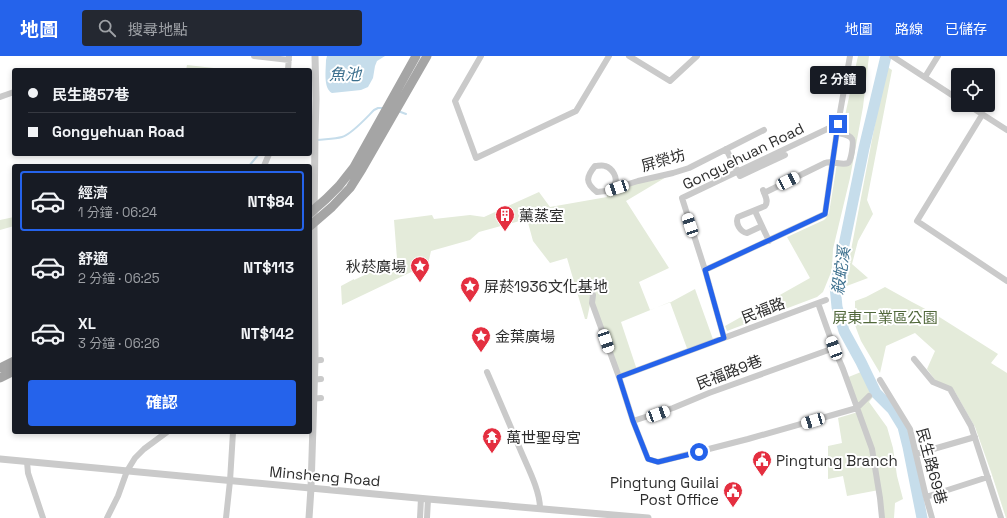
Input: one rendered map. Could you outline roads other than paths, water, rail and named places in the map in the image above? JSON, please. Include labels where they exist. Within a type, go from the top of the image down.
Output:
[{"type":"main road","points":[[312,211],[339,186],[354,167],[416,56]]},
{"type":"main road","points":[[312,224],[332,207],[350,188],[427,56]]},
{"type":"main road","points":[[0,368],[12,362]]},
{"type":"main road","points":[[0,378],[12,372]]},
{"type":"street","points":[[254,56],[289,58],[288,68]]},
{"type":"street","points":[[309,518],[315,399],[312,299],[312,211],[316,56]]},
{"type":"street","points":[[481,56],[455,101],[476,158],[576,111],[610,56]]},
{"type":"street","points":[[629,56],[670,81],[697,56]]},
{"type":"street","points":[[705,270],[825,214],[837,133],[841,122],[850,56]]},
{"type":"street","points":[[892,56],[951,94]]},
{"type":"street","points":[[925,77],[938,56]]},
{"type":"street","points":[[0,97],[12,93]]},
{"type":"street","points":[[978,112],[1007,130]]},
{"type":"street","points":[[982,115],[917,221],[1007,281]]},
{"type":"street","name":"Gongyehuan Road","points":[[724,338],[705,270],[682,198],[841,122]]},
{"type":"street","name":"屏榮坊","points":[[606,191],[689,168],[764,130]]},
{"type":"street","points":[[762,226],[744,233],[740,230],[737,220],[738,217],[763,208],[767,204],[763,191],[825,162],[845,164],[850,161],[852,139],[849,136],[837,133]]},
{"type":"street","points":[[726,149],[740,176],[785,155]]},
{"type":"street","points":[[595,166],[606,166],[612,170],[615,176],[616,180],[614,186],[606,191],[597,192],[591,188],[588,183],[587,178],[589,173],[595,166]]},
{"type":"street","points":[[755,211],[769,241]]},
{"type":"street","points":[[589,289],[593,295],[592,303],[619,377],[633,421],[648,459],[658,462],[761,436],[857,408],[870,396]]},
{"type":"street","name":"民福路","points":[[619,377],[826,300]]},
{"type":"street","points":[[818,303],[872,449],[882,518]]},
{"type":"street","name":"民福路9巷","points":[[633,421],[658,414],[709,393],[834,348]]},
{"type":"street","points":[[914,358],[933,382],[950,389],[971,426],[1001,518]]},
{"type":"street","points":[[487,372],[539,496],[540,508]]},
{"type":"street","name":"民生路69巷","points":[[880,380],[910,429],[932,518]]},
{"type":"street","points":[[107,518],[118,496],[127,471],[135,458],[165,434]]},
{"type":"street","points":[[226,518],[230,480],[232,434]]},
{"type":"street","points":[[916,454],[975,437]]},
{"type":"street","name":"Minsheng Road","points":[[0,459],[648,518]]},
{"type":"street","points":[[27,462],[28,473],[43,518]]},
{"type":"street","points":[[926,497],[988,477]]},
{"type":"street","points":[[420,518],[425,498]]},
{"type":"street","points":[[425,498],[427,518]]},
{"type":"water","name":"魚池","points":[[327,56],[385,56],[377,61],[373,78],[368,87],[361,90],[332,93],[329,91],[326,83]]},
{"type":"waterway","name":"殺蛇溪","points":[[886,56],[864,148],[835,286],[837,307],[844,331],[876,393],[892,409],[903,427],[922,518]]},
{"type":"waterway","points":[[317,140],[342,137],[350,133],[374,110],[384,108]]},
{"type":"waterway","points":[[398,111],[406,114]]},
{"type":"waterway","points":[[251,164],[257,156]]},
{"type":"place","name":"薰蒸室","points":[[505,232]]},
{"type":"place","name":"秋菸廣場","points":[[420,283]]},
{"type":"place","name":"屏菸1936文化基地","points":[[470,303]]},
{"type":"place","name":"金葉廣場","points":[[481,353]]},
{"type":"place","name":"萬世聖母宮","points":[[492,454]]},
{"type":"place","name":"Pingtung Branch","points":[[762,477]]},
{"type":"place","name":"Pingtung Guilai Post Office","points":[[733,508]]},
{"type":"park label","name":"屏東工業區公園","points":[[885,317]]}]
